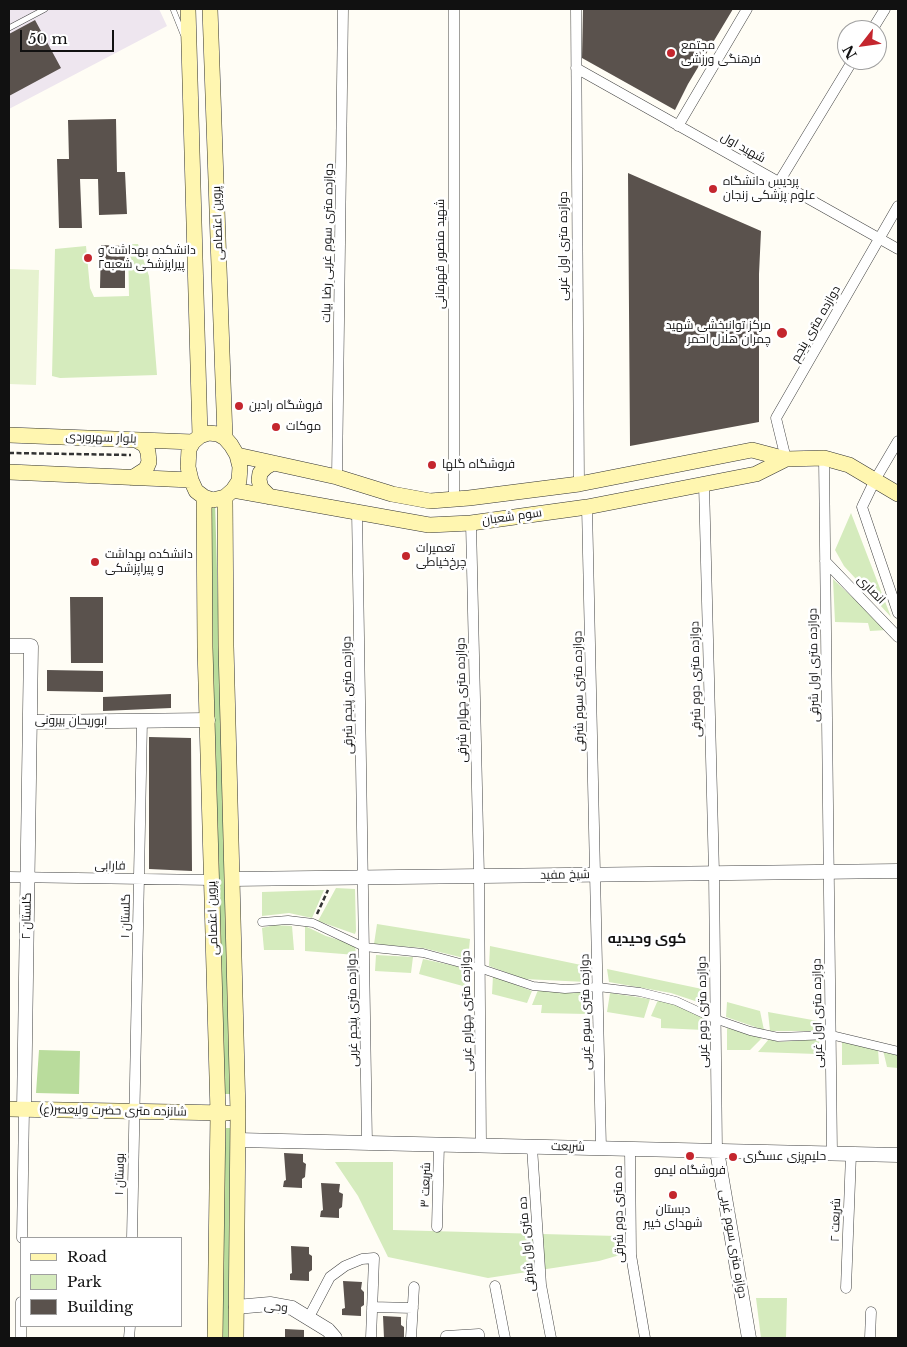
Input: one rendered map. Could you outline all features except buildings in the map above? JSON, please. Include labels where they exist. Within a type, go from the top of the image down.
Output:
[{"type":"main road","name":"پروین اعتصامی","points":[[188,9],[197,439]]},
{"type":"main road","name":"پروین اعتصامی","points":[[210,9],[225,438]]},
{"type":"main road","points":[[209,433],[218,434],[225,438],[237,455],[240,467],[238,481],[229,494],[213,500],[204,497],[196,491],[188,468],[189,449],[197,439],[209,433]]},
{"type":"main road","name":"بلوار سهروردی","points":[[9,435],[136,440],[197,439]]},
{"type":"main road","points":[[132,478],[146,468],[149,462],[145,445],[136,440]]},
{"type":"main road","name":"سوم شعبان","points":[[237,455],[338,477],[392,494],[430,501],[579,484],[752,450],[786,459],[824,458],[849,465],[898,494]]},
{"type":"main road","name":"سوم شعبان","points":[[229,494],[270,497],[357,511],[429,526],[471,523],[587,507],[756,474],[786,459]]},
{"type":"main road","points":[[270,497],[261,488],[259,480],[260,473],[272,463]]},
{"type":"main road","points":[[9,472],[191,480]]},
{"type":"main road","name":"پروین اعتصامی","points":[[229,494],[226,646],[238,1113],[236,1338]]},
{"type":"main road","name":"پروین اعتصامی","points":[[204,497],[218,1113],[216,1338]]},
{"type":"main road","name":"شانزده متری حضرت ولیعصر(ع)","points":[[9,1109],[238,1113]]},
{"type":"street","name":"دوازده متری سوم غربی رضا بیات","points":[[338,477],[343,9]]},
{"type":"street","name":"شهید منصور قهرمانی","points":[[454,9],[454,499]]},
{"type":"street","name":"دوازده متری اول غربی","points":[[576,9],[579,484]]},
{"type":"street","points":[[678,126],[747,9]]},
{"type":"street","points":[[878,20],[885,9]]},
{"type":"street","name":"شهید اول","points":[[576,68],[898,248]]},
{"type":"street","points":[[779,182],[848,70]]},
{"type":"street","name":"دوازده متری پنجم","points":[[786,459],[776,418],[898,206]]},
{"type":"street","points":[[898,441],[875,480],[862,507],[898,613]]},
{"type":"street","name":"دوازده متری اول شرقی","points":[[824,458],[829,872]]},
{"type":"street","name":"دوازده متری دوم شرقی","points":[[704,484],[714,873]]},
{"type":"street","name":"دوازده متری سوم شرقی","points":[[587,507],[596,875]]},
{"type":"street","name":"دوازده متری پنجم شرقی","points":[[357,511],[363,878]]},
{"type":"street","name":"دوازده متری چهارم شرقی","points":[[471,523],[479,876]]},
{"type":"street","name":"انصاری","points":[[825,561],[898,637]]},
{"type":"street","name":"ابوریحان بیرونی","points":[[9,646],[31,646],[30,722],[208,720]]},
{"type":"street","name":"گلستان ۱","points":[[134,1111],[142,721]]},
{"type":"street","name":"گلستان ۲","points":[[24,1109],[30,722]]},
{"type":"street","name":"شیخ مفید","points":[[232,879],[898,871]]},
{"type":"street","name":"دوازده متری اول غربی","points":[[829,872],[832,1153]]},
{"type":"street","name":"دوازده متری دوم غربی","points":[[714,873],[717,1151]]},
{"type":"street","name":"دوازده متری سوم غربی","points":[[596,875],[601,1148]]},
{"type":"street","name":"دوازده متری چهارم غربی","points":[[479,876],[481,1145]]},
{"type":"street","name":"فارابی","points":[[9,877],[212,880]]},
{"type":"street","name":"دوازده متری پنجم غربی","points":[[363,878],[368,1143]]},
{"type":"street","points":[[262,922],[288,920],[313,923],[364,946],[423,953],[479,968],[533,986],[565,988],[598,987],[640,992],[676,1001],[750,1031],[778,1037],[831,1035],[898,1051]]},
{"type":"street","points":[[22,1237],[24,1109]]},
{"type":"street","name":"بوستان ۱","points":[[132,1237],[134,1111]]},
{"type":"street","name":"شریعت","points":[[238,1140],[898,1155]]},
{"type":"street","name":"شریعت ۳","points":[[437,1227],[439,1144]]},
{"type":"street","name":"ده متری اول شرقی","points":[[532,1147],[541,1285],[551,1338]]},
{"type":"street","name":"ده متری دوم شرقی","points":[[630,1149],[631,1255],[645,1338]]},
{"type":"street","name":"دوازه متری سوم غربی","points":[[717,1151],[749,1338]]},
{"type":"street","name":"شریعت ۲","points":[[846,1288],[852,1154]]},
{"type":"street","points":[[309,1317],[330,1277],[345,1266],[374,1258],[371,1338]]},
{"type":"street","points":[[495,1286],[505,1338]]},
{"type":"street","points":[[411,1338],[414,1287]]},
{"type":"street","name":"وحی","points":[[236,1307],[270,1304],[292,1308],[328,1330],[335,1338]]},
{"type":"street","points":[[372,1308],[413,1308]]},
{"type":"street","points":[[870,1338],[871,1312]]},
{"type":"street","points":[[446,1338],[446,1336],[479,1334],[479,1338]]},
{"type":"lane","points":[[9,28],[45,9]]},
{"type":"lane","points":[[172,9],[189,48]]},
{"type":"path","points":[[9,453],[131,456]]},
{"type":"path","points":[[313,923],[334,878]]},
{"type":"shaded area","points":[[9,9],[159,9],[167,26],[9,109]]},
{"type":"green space","points":[[128,244],[138,244],[149,276],[157,375],[60,378],[52,376],[55,249],[86,246],[90,288],[94,297],[129,296]]},
{"type":"green space","points":[[9,269],[39,270],[36,385],[9,384]]},
{"type":"green space","points":[[208,500],[215,501],[232,1094],[224,1094]]},
{"type":"green space","points":[[851,513],[891,617],[844,566],[835,550]]},
{"type":"green space","points":[[833,579],[887,630],[870,631],[868,623],[835,622]]},
{"type":"green space","points":[[336,888],[355,889],[355,934],[318,921]]},
{"type":"green space","points":[[324,890],[312,918],[289,913],[262,916],[262,892]]},
{"type":"green space","points":[[377,924],[470,939],[468,959],[423,948],[374,944]]},
{"type":"green space","points":[[274,925],[292,926],[294,950],[264,950],[262,928]]},
{"type":"green space","points":[[305,926],[326,936],[355,945],[356,955],[305,951]]},
{"type":"green space","points":[[490,946],[586,966],[586,982],[524,979],[489,966]]},
{"type":"green space","points":[[376,955],[413,957],[411,973],[375,971]]},
{"type":"green space","points":[[423,959],[469,969],[470,988],[419,974]]},
{"type":"green space","points":[[607,969],[702,989],[701,1003],[671,993],[609,982]]},
{"type":"green space","points":[[493,976],[532,991],[527,1003],[492,994]]},
{"type":"green space","points":[[538,990],[586,992],[586,1014],[541,1013],[542,1005],[532,1005]]},
{"type":"green space","points":[[610,993],[650,999],[644,1018],[607,1012]]},
{"type":"green space","points":[[658,1000],[678,1005],[703,1018],[704,1030],[661,1028],[661,1019],[651,1016]]},
{"type":"green space","points":[[727,1002],[760,1011],[764,1030],[726,1017]]},
{"type":"green space","points":[[768,1012],[818,1021],[817,1031],[770,1031]]},
{"type":"green space","points":[[727,1028],[763,1037],[750,1050],[727,1050]]},
{"type":"green space","points":[[769,1039],[779,1042],[820,1039],[817,1054],[758,1052]]},
{"type":"green space","points":[[842,1042],[878,1049],[879,1064],[842,1065]]},
{"type":"green space","points":[[39,1050],[80,1051],[79,1094],[36,1093]]},
{"type":"green space","points":[[883,1050],[898,1055],[898,1068],[887,1067]]},
{"type":"green space","points":[[226,1128],[233,1128],[231,1338],[223,1338],[223,1190]]},
{"type":"green space","points":[[335,1162],[393,1162],[393,1230],[617,1236],[620,1255],[599,1261],[488,1278],[388,1257],[358,1196]]},
{"type":"green space","points":[[756,1298],[787,1298],[786,1338],[761,1338]]},
{"type":"place","name":"مجتمع فرهنگی ورزشی","points":[[671,53]]},
{"type":"place","name":"پردیس دانشگاه علوم پزشکى زنجان","points":[[713,189]]},
{"type":"place","name":"دانشکده بهداشت و پیراپزشکى شعبه۲","points":[[88,258]]},
{"type":"place","name":"مرکز توانبخشی شهید چمران هلال احمر","points":[[782,333]]},
{"type":"place","name":"فروشگاه رادین","points":[[239,406]]},
{"type":"place","name":"موکات","points":[[276,427]]},
{"type":"place","name":"فروشگاه گلها","points":[[432,465]]},
{"type":"place","name":"تعمیرات چرخ‌خیاطی","points":[[406,556]]},
{"type":"place","name":"دانشکده بهداشت و پیراپزشکی","points":[[95,562]]},
{"type":"place","name":"فروشگاه لیمو","points":[[690,1156]]},
{"type":"place","name":"حلیم‌پزی عسگری","points":[[733,1157]]},
{"type":"place","name":"دبستان شهدای خیبر","points":[[673,1195]]},
{"type":"district","name":"کوی وحیدیه","points":[[647,939]]}]
